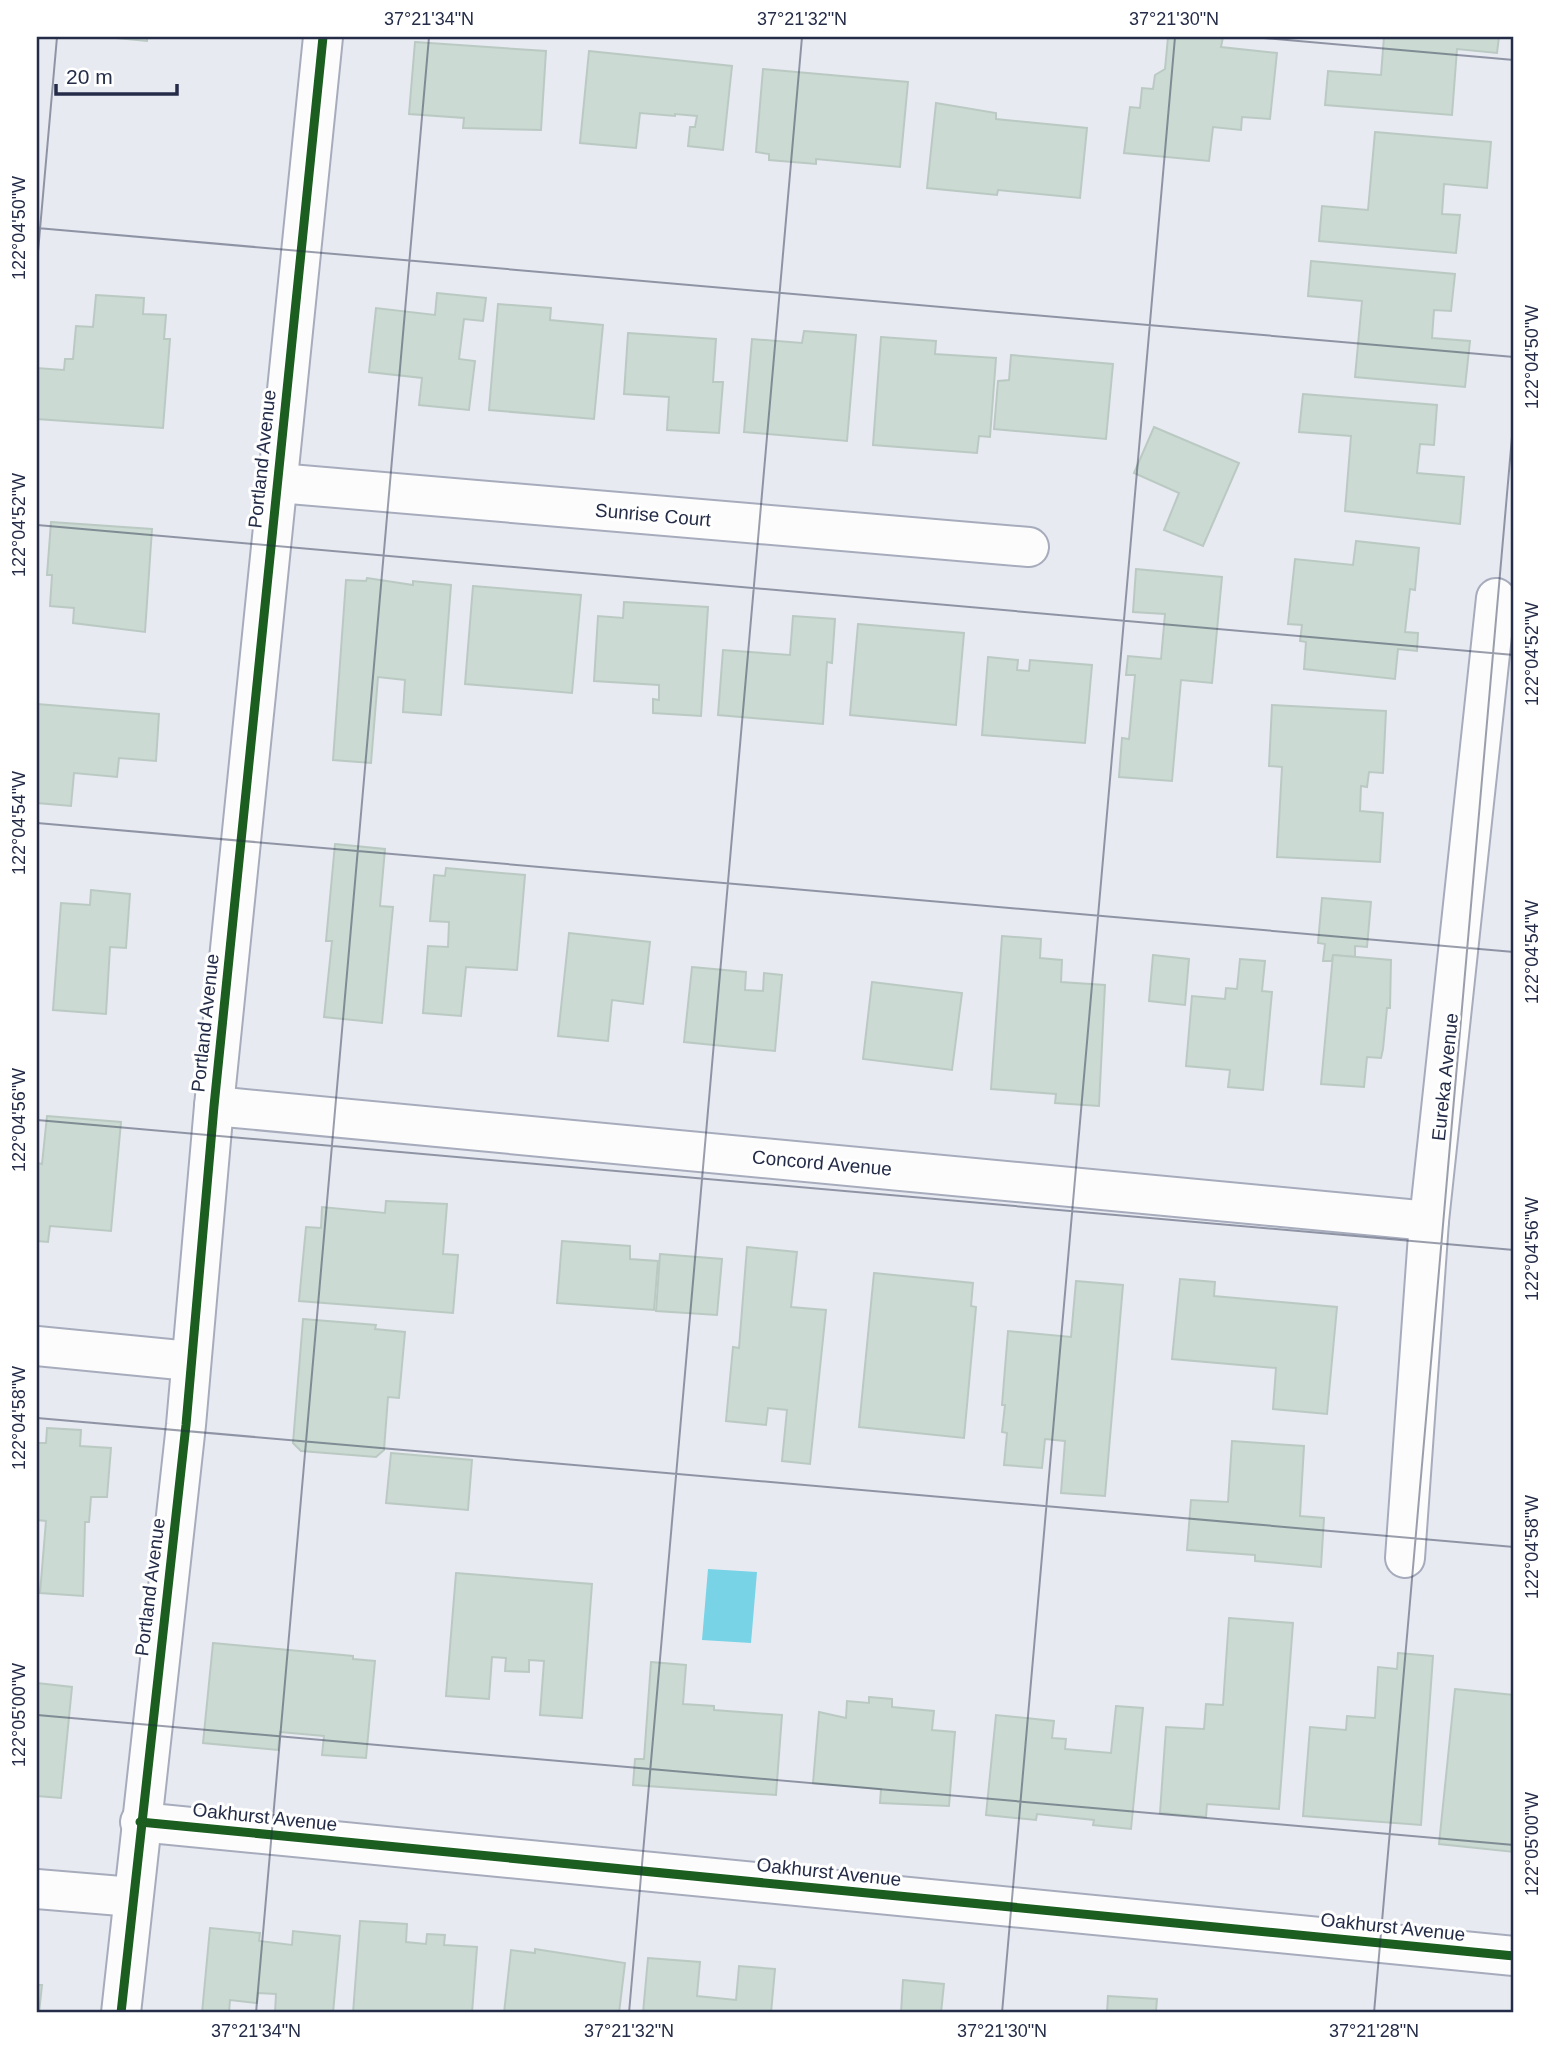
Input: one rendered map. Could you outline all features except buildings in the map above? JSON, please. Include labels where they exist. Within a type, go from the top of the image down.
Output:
[{"type":"street","name":"Portland Avenue","points":[[121,2013],[186,1424],[214,1106],[323,37]]},
{"type":"street","name":"Sunrise Court","points":[[278,483],[1029,547]]},
{"type":"street","name":"Eureka Avenue","points":[[1405,1558],[1429,1221],[1496,598]]},
{"type":"street","name":"Concord Avenue","points":[[214,1106],[1429,1221]]},
{"type":"street","points":[[37,1346],[190,1361]]},
{"type":"street","name":"Oakhurst Avenue","points":[[141,1822],[1514,1956]]},
{"type":"street","points":[[37,1889],[133,1896]]},
{"type":"water","points":[[708,1569],[757,1572],[751,1643],[702,1640]]},
{"type":"cycle path","points":[[121,2013],[186,1425],[214,1106],[323,37]]},
{"type":"cycle path","points":[[140,1822],[1514,1956]]}]
